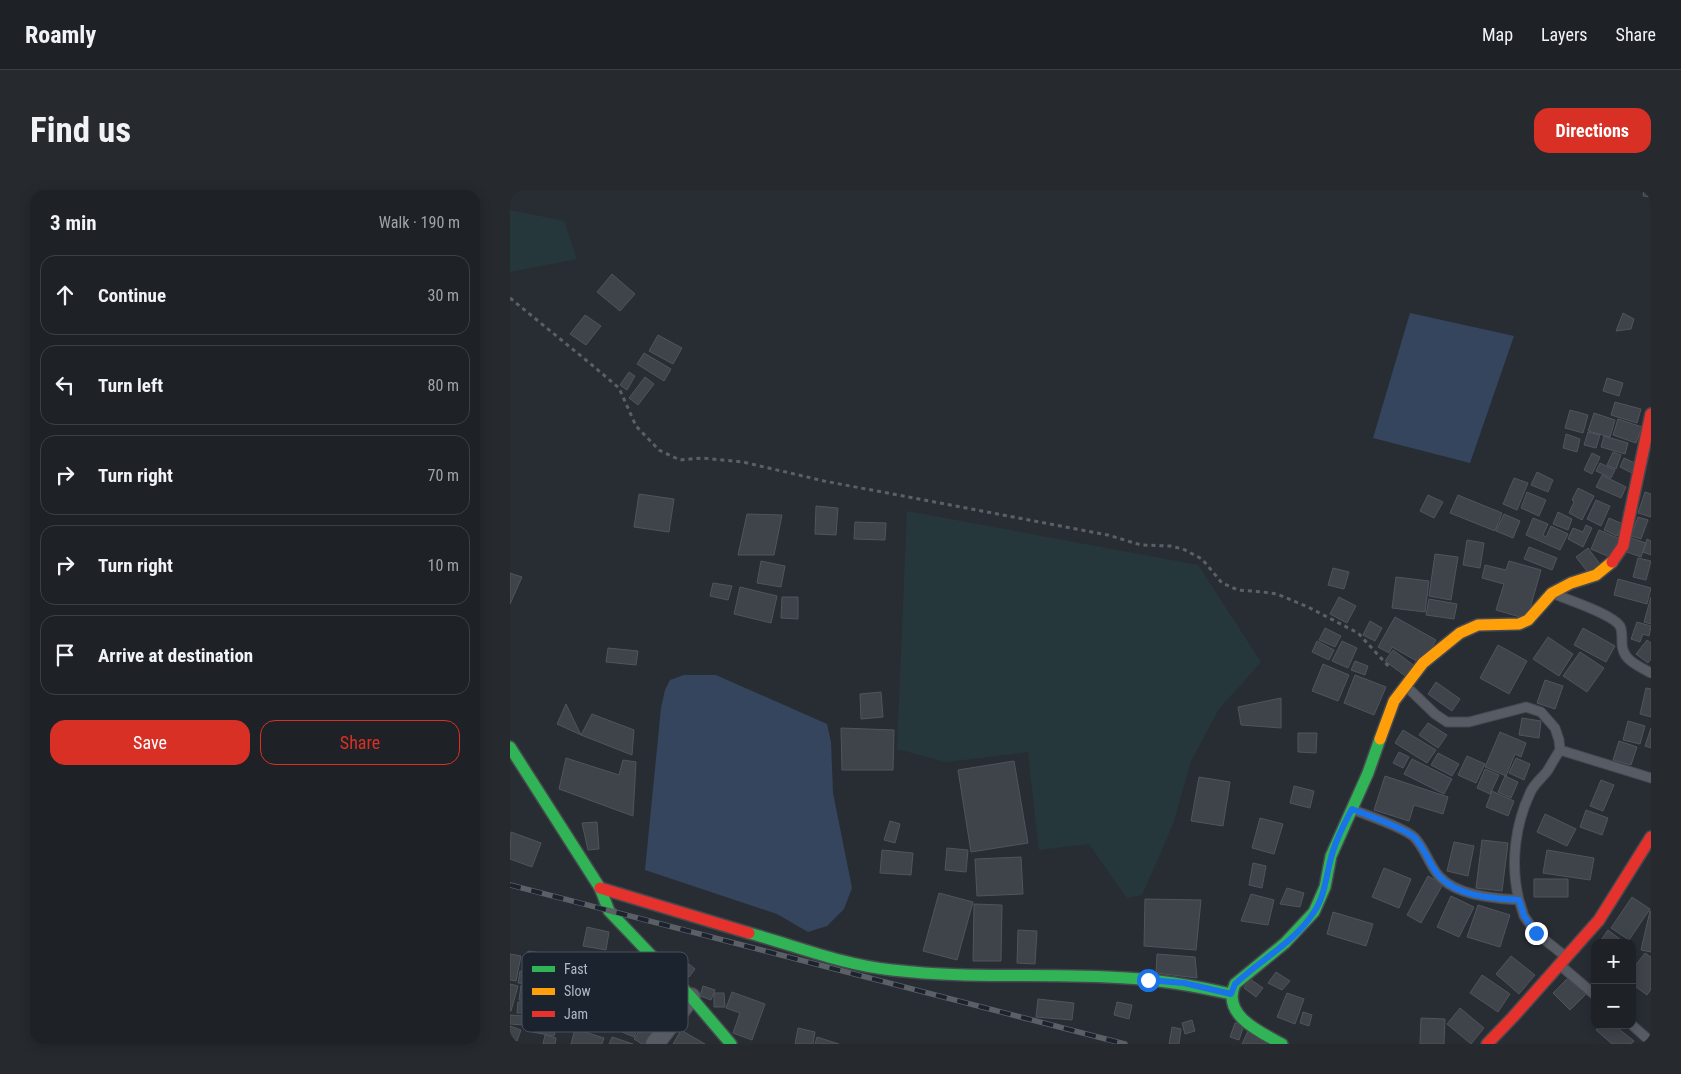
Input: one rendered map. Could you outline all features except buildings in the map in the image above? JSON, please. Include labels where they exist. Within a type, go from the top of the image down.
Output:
[{"type":"street","points":[[1282,1044],[1250,1026],[1235,1010],[1231,1002],[1231,994],[1235,984],[1285,943],[1314,912],[1325,887],[1331,856],[1368,773],[1394,701],[1424,663],[1460,633],[1478,625],[1519,624],[1528,620],[1552,593],[1571,583],[1596,575],[1612,562],[1623,546],[1651,414]]},
{"type":"street","points":[[510,747],[600,888],[609,911],[648,952]]},
{"type":"street","points":[[1486,1044],[1513,1017],[1599,920],[1651,837]]},
{"type":"street","points":[[600,888],[848,962],[883,970],[1148,980],[1184,983],[1231,994]]},
{"type":"street","points":[[688,994],[732,1044]]},
{"type":"street","points":[[688,1001],[691,997]]},
{"type":"street","points":[[655,1044],[664,1032]]},
{"type":"lane","points":[[1552,593],[1610,617],[1620,626],[1622,634],[1621,649],[1627,659],[1651,673]]},
{"type":"lane","points":[[1405,685],[1435,714],[1448,722],[1469,722],[1526,707],[1541,712],[1555,728],[1560,750],[1532,790],[1522,815],[1515,847],[1515,884],[1524,916],[1536,933],[1591,991]]},
{"type":"lane","points":[[1560,750],[1651,778]]},
{"type":"lane","points":[[1352,809],[1398,828],[1414,837],[1440,877],[1456,888],[1487,898],[1519,900]]},
{"type":"lane","points":[[1636,1029],[1651,1042]]},
{"type":"path","points":[[510,298],[618,388],[636,426],[659,450],[680,460],[702,458],[744,462],[824,481],[1108,535],[1141,545],[1170,546],[1183,550],[1202,560],[1222,583],[1238,590],[1277,594],[1308,606],[1358,633],[1405,685]]},
{"type":"shaded area","points":[[510,210],[564,221],[577,259],[510,272]]},
{"type":"shaded area","points":[[907,511],[1198,565],[1261,662],[1219,709],[1191,761],[1173,824],[1142,895],[1127,898],[1089,844],[1039,850],[1028,752],[946,762],[897,749]]},
{"type":"water","points":[[1410,313],[1514,336],[1470,463],[1373,438]]},
{"type":"water","points":[[684,675],[716,675],[827,724],[831,742],[833,793],[852,888],[844,909],[827,926],[808,932],[777,914],[645,870],[661,708],[665,690],[670,680]]},
{"type":"railway","points":[[510,885],[1125,1044]]},
{"type":"traffic: fast","points":[[1282,1044],[1254,1028],[1238,1013],[1233,1005],[1232,995],[1235,984],[1285,943],[1314,912],[1325,887],[1331,856],[1368,773],[1380,739]]},
{"type":"traffic: fast","points":[[510,747],[600,888],[609,911],[648,952]]},
{"type":"traffic: fast","points":[[749,933],[838,960],[874,968],[921,973],[1139,979],[1205,988],[1231,994]]},
{"type":"traffic: fast","points":[[688,994],[731,1044]]},
{"type":"traffic: slow","points":[[1380,739],[1394,701],[1423,663],[1460,633],[1478,625],[1519,624],[1528,620],[1552,593],[1571,583],[1596,575],[1612,562]]},
{"type":"traffic: jam","points":[[1612,562],[1623,546],[1651,414]]},
{"type":"traffic: jam","points":[[1487,1044],[1599,920],[1651,837]]},
{"type":"traffic: jam","points":[[600,888],[749,933]]},
{"type":"route","points":[[1148,980],[1184,983],[1231,994],[1235,984],[1246,973],[1285,943],[1314,912],[1325,887],[1331,856],[1352,809],[1398,828],[1414,837],[1440,877],[1456,888],[1487,898],[1519,900],[1524,916],[1536,933]]}]
